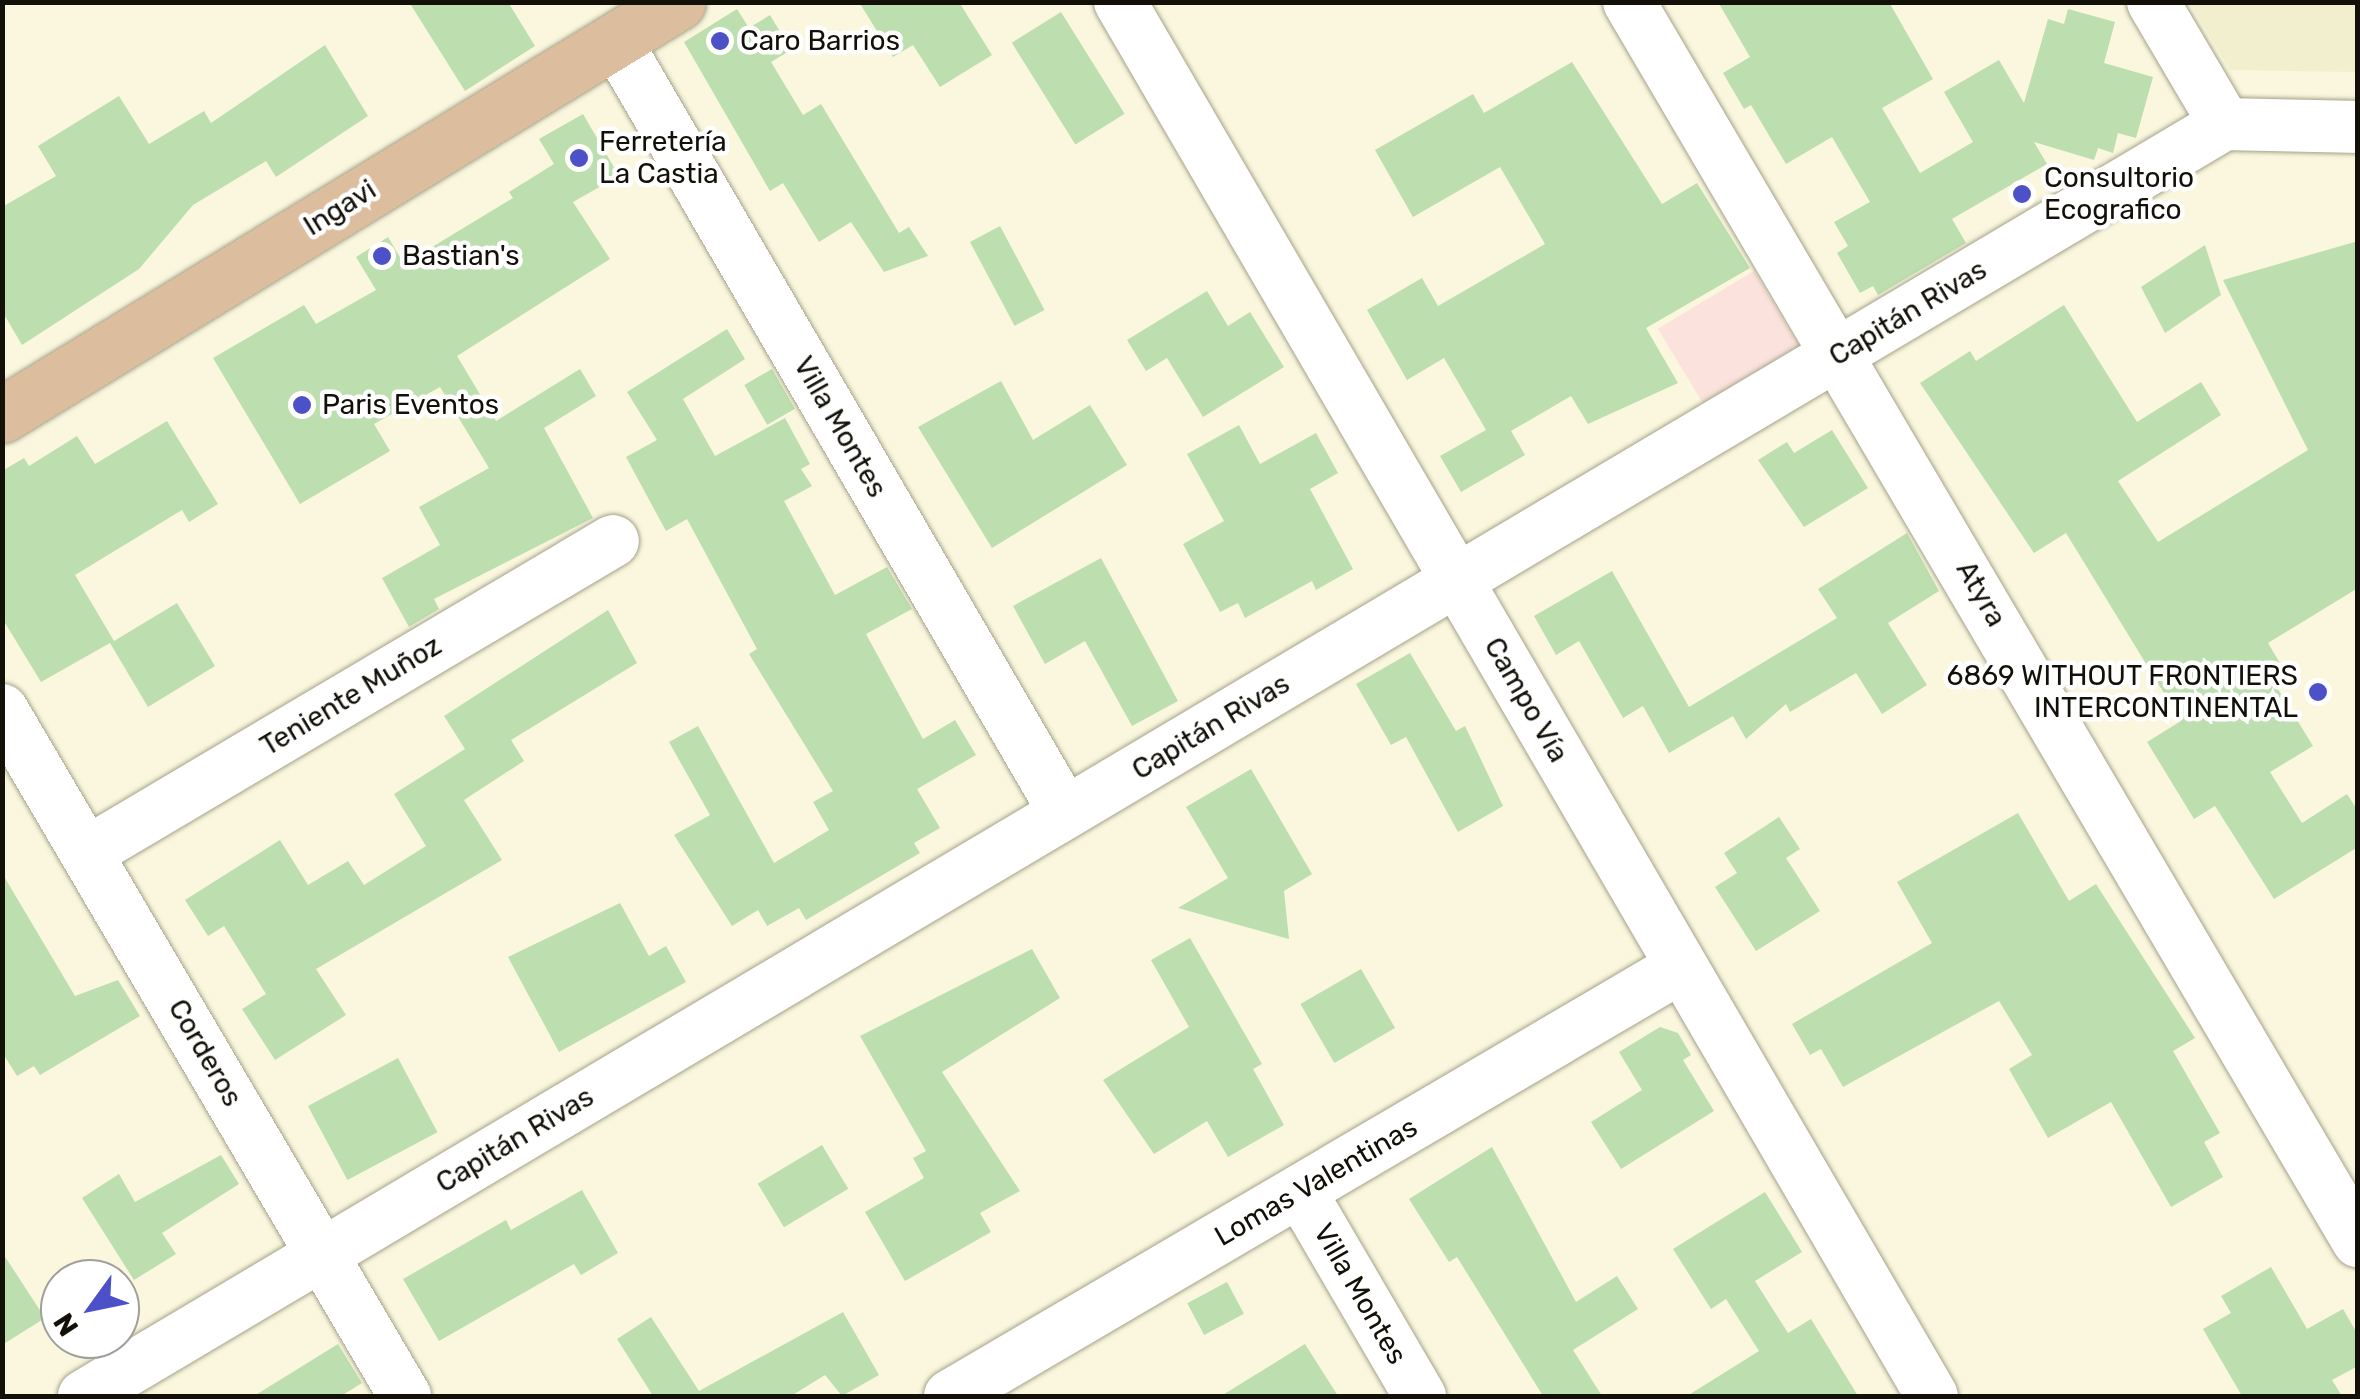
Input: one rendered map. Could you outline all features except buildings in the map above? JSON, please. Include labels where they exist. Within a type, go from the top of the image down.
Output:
[{"type":"main road","name":"Ingavi","points":[[2,415],[678,2]]},
{"type":"street","name":"Campo Vía","points":[[1120,2],[1932,1396]]},
{"type":"street","name":"Atyra","points":[[1629,2],[1841,353],[2358,1240]]},
{"type":"street","points":[[2153,2],[2226,124],[2358,126]]},
{"type":"street","name":"Villa Montes","points":[[615,40],[1065,814]]},
{"type":"street","name":"Capitán Rivas","points":[[84,1396],[2226,124]]},
{"type":"street","name":"Teniente Muñoz","points":[[88,852],[613,541]]},
{"type":"street","name":"Corderos","points":[[2,710],[405,1396]]},
{"type":"street","name":"Lomas Valentinas","points":[[950,1396],[1682,967]]},
{"type":"street","name":"Villa Montes","points":[[1300,1191],[1420,1396]]},
{"type":"shaded area","points":[[2190,3],[2357,3],[2357,72],[2230,70]]},
{"type":"shaded area","points":[[1754,271],[1799,346],[1703,403],[1658,329]]},
{"type":"place","name":"Caro Barrios","points":[[720,41]]},
{"type":"place","name":"Ferretería La Castia","points":[[579,158]]},
{"type":"place","name":"Consultorio Ecografico","points":[[2022,194]]},
{"type":"place","name":"Bastian's","points":[[382,256]]},
{"type":"place","name":"Paris Eventos","points":[[302,405]]},
{"type":"place","name":"6869 WITHOUT FRONTIERS INTERCONTINENTAL","points":[[2318,692]]}]
